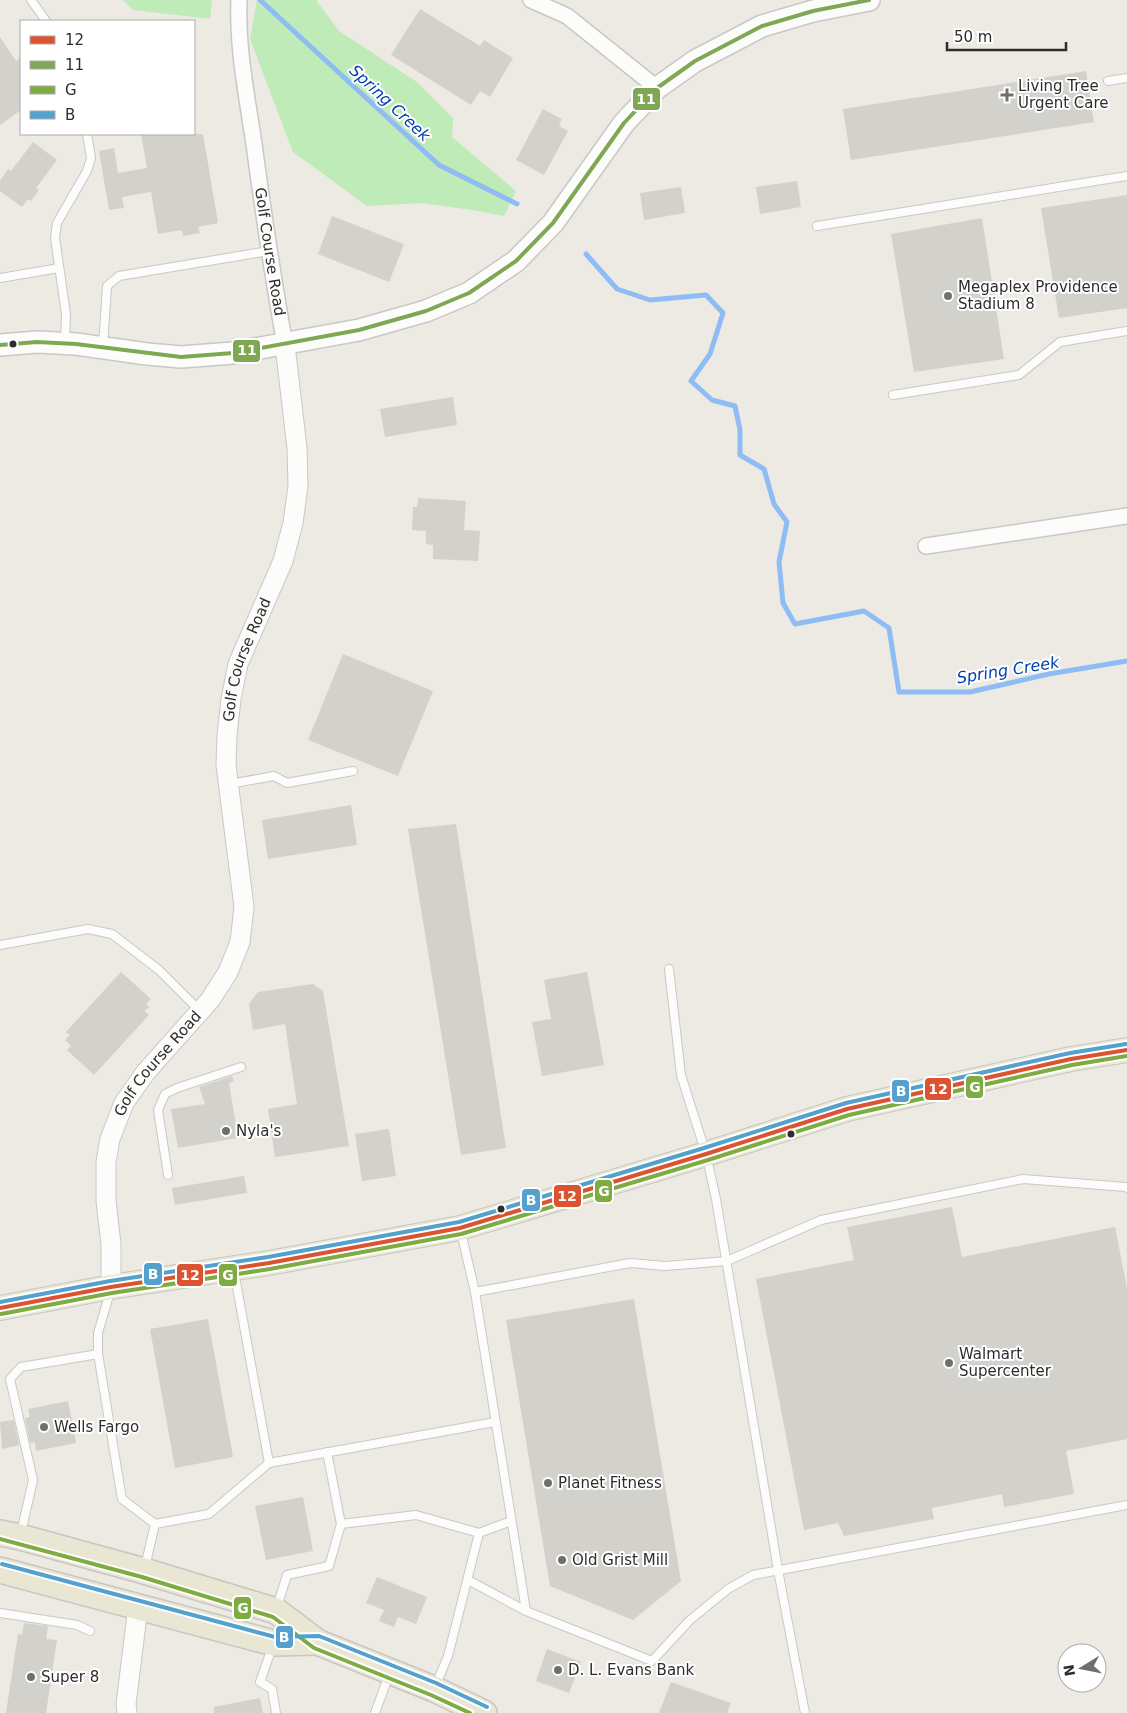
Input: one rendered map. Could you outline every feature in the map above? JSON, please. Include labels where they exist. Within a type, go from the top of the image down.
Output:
[{"type":"highway","points":[[10,1535],[144,1572],[276,1612],[317,1642],[434,1689],[484,1713]]},
{"type":"highway","points":[[0,1570],[274,1643],[317,1642]]},
{"type":"main road","points":[[0,345],[36,342],[65,343],[181,357],[233,353],[359,330],[426,311],[468,293],[516,261],[553,223],[624,123],[657,88],[695,61],[762,26],[813,11],[869,0]]},
{"type":"main road","points":[[0,1308],[111,1287],[234,1269],[460,1228],[706,1154],[846,1109],[1071,1059],[1127,1050]]},
{"type":"street","name":"Golf Course Road","points":[[111,1287],[111,1244],[106,1201],[106,1162],[110,1139],[124,1103],[144,1073],[210,1000],[228,972],[240,942],[244,906],[226,764],[231,699],[238,664],[283,560],[293,523],[298,486],[297,448],[285,345],[269,251],[243,72],[238,26],[239,0]]},
{"type":"street","points":[[531,0],[566,16],[657,88]]},
{"type":"street","points":[[926,546],[1127,516]]},
{"type":"street","points":[[127,1713],[126,1704],[138,1608]]},
{"type":"lane","points":[[31,0],[45,20]]},
{"type":"lane","points":[[1108,81],[1127,78]]},
{"type":"lane","points":[[65,343],[66,314],[55,238],[57,223],[87,171],[91,158],[87,135]]},
{"type":"lane","points":[[817,226],[1127,176]]},
{"type":"lane","points":[[103,348],[107,286],[119,276],[269,251]]},
{"type":"lane","points":[[0,278],[59,268]]},
{"type":"lane","points":[[892,395],[1019,374],[1060,342],[1127,331]]},
{"type":"lane","points":[[229,784],[274,776],[287,783],[353,772]]},
{"type":"lane","points":[[0,944],[88,929],[112,934],[159,970],[200,1011]]},
{"type":"lane","points":[[669,969],[681,1075],[706,1154],[727,1262],[778,1570],[805,1713]]},
{"type":"lane","points":[[168,1175],[158,1110],[165,1094],[177,1088],[241,1067]]},
{"type":"lane","points":[[476,1292],[630,1263],[665,1266],[727,1262],[821,1220],[1023,1179],[1092,1183],[1127,1188]]},
{"type":"lane","points":[[460,1228],[476,1292],[526,1612]]},
{"type":"lane","points":[[234,1269],[269,1463]]},
{"type":"lane","points":[[111,1287],[98,1332],[98,1354],[122,1499],[155,1524],[209,1514],[269,1463],[495,1422]]},
{"type":"lane","points":[[10,1535],[32,1480],[10,1379],[21,1367],[98,1354]]},
{"type":"lane","points":[[276,1612],[287,1575],[329,1566],[341,1524],[327,1452]]},
{"type":"lane","points":[[468,1580],[526,1612],[652,1661],[690,1620],[728,1589],[753,1575],[1127,1505]]},
{"type":"lane","points":[[341,1524],[416,1515],[479,1533],[511,1521]]},
{"type":"lane","points":[[144,1572],[155,1524]]},
{"type":"lane","points":[[434,1689],[448,1656],[479,1533]]},
{"type":"lane","points":[[0,1613],[77,1625],[90,1631]]},
{"type":"lane","points":[[274,1643],[260,1682],[272,1689],[276,1713]]},
{"type":"lane","points":[[375,1713],[391,1671]]},
{"type":"green space","points":[[123,0],[212,0],[210,19],[133,10]]},
{"type":"green space","points":[[257,0],[316,0],[339,31],[417,82],[453,118],[452,137],[516,191],[504,216],[422,203],[367,206],[293,152],[250,39]]},
{"type":"building","points":[[420,9],[480,46],[484,40],[513,58],[490,97],[480,91],[471,105],[391,55]]},
{"type":"building","points":[[0,37],[16,61],[20,58],[20,111],[0,125]]},
{"type":"building","points":[[1086,71],[1094,122],[851,160],[843,109]]},
{"type":"building","points":[[543,109],[562,119],[559,126],[568,131],[544,175],[516,160]]},
{"type":"building","points":[[203,134],[218,223],[198,227],[200,233],[183,236],[182,230],[158,234],[151,192],[122,197],[124,208],[109,210],[99,151],[114,148],[118,173],[147,168],[141,135]]},
{"type":"building","points":[[33,142],[57,160],[36,188],[39,190],[31,201],[28,199],[22,207],[0,191],[0,181],[8,169],[11,171]]},
{"type":"building","points":[[797,181],[801,207],[760,214],[756,187]]},
{"type":"building","points":[[681,187],[685,213],[644,220],[640,193]]},
{"type":"building","points":[[1127,195],[1127,308],[1059,318],[1041,208]]},
{"type":"building","points":[[332,216],[404,244],[389,282],[318,254]]},
{"type":"building","name":"Megaplex Providence Stadium 8","points":[[982,218],[1004,359],[914,372],[891,234]]},
{"type":"building","points":[[453,397],[457,425],[385,437],[380,409]]},
{"type":"building","points":[[418,498],[466,501],[464,530],[480,531],[478,561],[433,559],[433,545],[426,544],[426,531],[412,530],[413,507],[417,507]]},
{"type":"building","points":[[343,654],[433,691],[398,776],[308,740]]},
{"type":"building","points":[[351,805],[357,845],[268,859],[262,820]]},
{"type":"building","points":[[456,824],[506,1148],[461,1155],[408,829]]},
{"type":"building","points":[[121,972],[151,999],[146,1004],[149,1007],[145,1011],[149,1015],[94,1075],[67,1050],[71,1046],[65,1040],[70,1035],[66,1032]]},
{"type":"building","points":[[587,972],[604,1065],[542,1076],[532,1022],[551,1019],[544,980]]},
{"type":"building","points":[[313,984],[323,991],[349,1146],[275,1157],[268,1109],[297,1104],[285,1024],[253,1030],[249,1004],[258,992]]},
{"type":"building","points":[[232,1076],[234,1081],[229,1083],[238,1138],[178,1148],[171,1109],[205,1104],[199,1087]]},
{"type":"building","points":[[389,1129],[396,1176],[362,1181],[355,1134]]},
{"type":"building","points":[[244,1176],[247,1193],[175,1205],[172,1188]]},
{"type":"building","name":"Walmart Supercenter","points":[[952,1207],[962,1257],[1115,1227],[1127,1288],[1127,1439],[1066,1451],[1074,1494],[1004,1507],[1002,1494],[932,1508],[934,1519],[844,1536],[838,1523],[804,1530],[756,1279],[854,1260],[847,1227]]},
{"type":"building","points":[[634,1299],[681,1581],[633,1620],[550,1586],[506,1320]]},
{"type":"building","points":[[208,1319],[233,1457],[175,1468],[150,1329]]},
{"type":"building","points":[[68,1401],[76,1443],[36,1451],[35,1442],[30,1443],[25,1418],[30,1417],[28,1409]]},
{"type":"building","points":[[14,1420],[19,1445],[2,1449],[0,1422]]},
{"type":"building","points":[[303,1497],[313,1551],[266,1560],[255,1506]]},
{"type":"building","points":[[377,1577],[427,1597],[416,1624],[398,1617],[394,1627],[379,1621],[384,1610],[366,1603]]},
{"type":"building","name":"Super 8","points":[[24,1623],[48,1626],[46,1639],[57,1640],[46,1713],[6,1713],[18,1634],[22,1635]]},
{"type":"building","points":[[547,1649],[581,1662],[569,1693],[536,1681]]},
{"type":"building","points":[[671,1682],[731,1703],[727,1713],[659,1713]]},
{"type":"building","points":[[260,1698],[263,1713],[214,1713],[214,1707]]},
{"type":"waterway","name":"Spring Creek","points":[[260,0],[439,165],[517,204]]},
{"type":"waterway","name":"Spring Creek","points":[[586,254],[617,289],[650,300],[706,295],[723,313],[710,354],[691,381],[712,400],[735,406],[740,430],[740,455],[764,469],[774,504],[787,522],[779,562],[783,603],[795,624],[864,611],[889,628],[899,692],[970,692],[1049,674],[1127,661]]},
{"type":"transit line","name":"11","points":[[0,345],[37,342],[76,344],[181,357],[233,353],[359,330],[426,311],[469,293],[516,261],[553,223],[624,123],[657,88],[695,61],[762,26],[813,11],[869,0]]},
{"type":"transit line","name":"B","points":[[0,1302],[110,1281],[268,1257],[459,1222],[846,1103],[1070,1053],[1126,1044]]},
{"type":"transit line","name":"12","points":[[0,1308],[111,1287],[269,1263],[460,1228],[706,1154],[847,1109],[1071,1059],[1127,1050]]},
{"type":"transit line","name":"G","points":[[1,1314],[112,1293],[270,1269],[461,1234],[708,1160],[849,1115],[1072,1065],[1127,1056]]},
{"type":"transit line","name":"G","points":[[0,1539],[142,1577],[273,1617],[314,1648],[431,1695],[470,1713]]},
{"type":"transit line","name":"B","points":[[2,1564],[275,1637],[319,1636],[436,1683],[487,1707]]},
{"type":"place","name":"Living Tree Urgent Care","points":[[1007,95]]},
{"type":"place","name":"Megaplex Providence Stadium 8","points":[[948,296]]},
{"type":"place","name":"Nyla's","points":[[226,1131]]},
{"type":"place","name":"Walmart Supercenter","points":[[949,1363]]},
{"type":"place","name":"Wells Fargo","points":[[44,1427]]},
{"type":"place","name":"Planet Fitness","points":[[548,1483]]},
{"type":"place","name":"Old Grist Mill","points":[[562,1560]]},
{"type":"place","name":"D. L. Evans Bank","points":[[558,1670]]},
{"type":"place","name":"Super 8","points":[[31,1677]]}]
